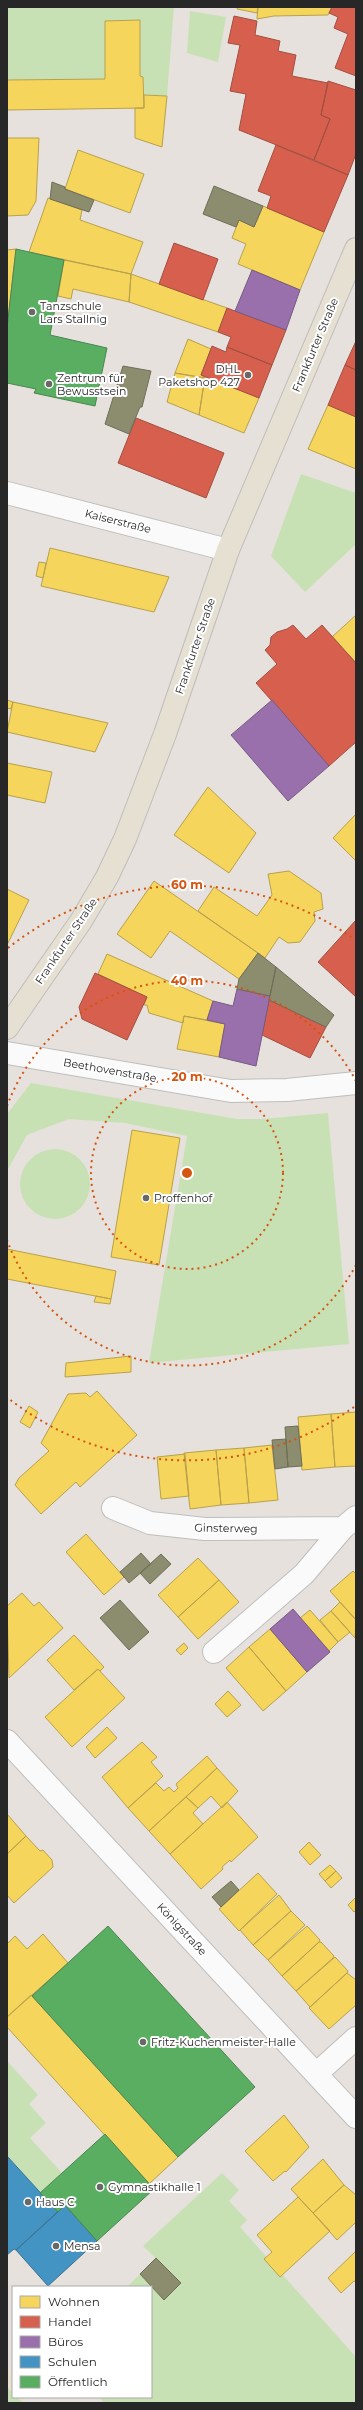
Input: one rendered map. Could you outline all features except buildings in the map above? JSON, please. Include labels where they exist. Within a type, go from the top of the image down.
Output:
[{"type":"main road","name":"Frankfurter Straße","points":[[7,1028],[81,921],[107,877],[125,839],[165,734],[228,550],[356,249]]},
{"type":"street","name":"Kaiserstraße","points":[[7,493],[228,550]]},
{"type":"street","name":"Beethovenstraße","points":[[7,1053],[232,1091],[287,1090],[356,1083]]},
{"type":"street","name":"Ginsterweg","points":[[113,1508],[150,1522],[205,1529],[349,1522]]},
{"type":"street","name":"Ginsterweg","points":[[214,1652],[304,1574],[349,1522]]},
{"type":"street","name":"Königstraße","points":[[7,1740],[356,2117]]},
{"type":"street","points":[[316,2074],[356,2038]]},
{"type":"shaded area","points":[[7,2366],[12,2376],[12,2398],[24,2398],[26,2403],[7,2403]]},
{"type":"green space","points":[[7,7],[174,7],[167,96],[144,95],[143,77],[140,76],[140,20],[105,21],[105,79],[7,80]]},
{"type":"green space","points":[[190,11],[226,17],[218,62],[187,53]]},
{"type":"green space","points":[[301,474],[356,493],[356,544],[305,592],[271,556]]},
{"type":"green space","points":[[31,1083],[237,1119],[262,1119],[328,1113],[349,1344],[149,1363],[187,1136],[125,1123],[69,1119],[27,1135],[7,1171],[7,1114]]},
{"type":"green space","points":[[48,1149],[62,1149],[75,1155],[84,1164],[88,1170],[90,1184],[88,1198],[80,1209],[69,1217],[62,1219],[48,1219],[41,1217],[30,1209],[22,1198],[20,1191],[20,1177],[22,1170],[30,1159],[41,1151]]},
{"type":"green space","points":[[7,2061],[38,2095],[29,2104],[46,2123],[30,2138],[62,2173],[40,2193],[7,2156]]},
{"type":"green space","points":[[222,2173],[239,2190],[229,2201],[247,2220],[240,2227],[356,2357],[356,2403],[104,2403],[100,2398],[152,2398],[152,2287],[164,2300],[181,2283],[143,2246]]},
{"type":"green space","points":[[140,2274],[151,2286],[128,2286]]},
{"type":"green space","points":[[7,2387],[12,2392],[12,2398],[18,2398],[23,2403],[7,2403]]},
{"type":"place","name":"Tanzschule Lars Stallnig","points":[[32,312]]},
{"type":"place","name":"DHL Paketshop 427","points":[[248,375]]},
{"type":"place","name":"Zentrum für Bewusstsein","points":[[49,384]]},
{"type":"place","name":"Proffenhof","points":[[146,1198]]},
{"type":"place","name":"Fritz-Kuchenmeister-Halle","points":[[143,2042]]},
{"type":"place","name":"Gymnastikhalle 1","points":[[100,2187]]},
{"type":"place","name":"Haus C","points":[[28,2202]]},
{"type":"place","name":"Mensa","points":[[56,2246]]}]
